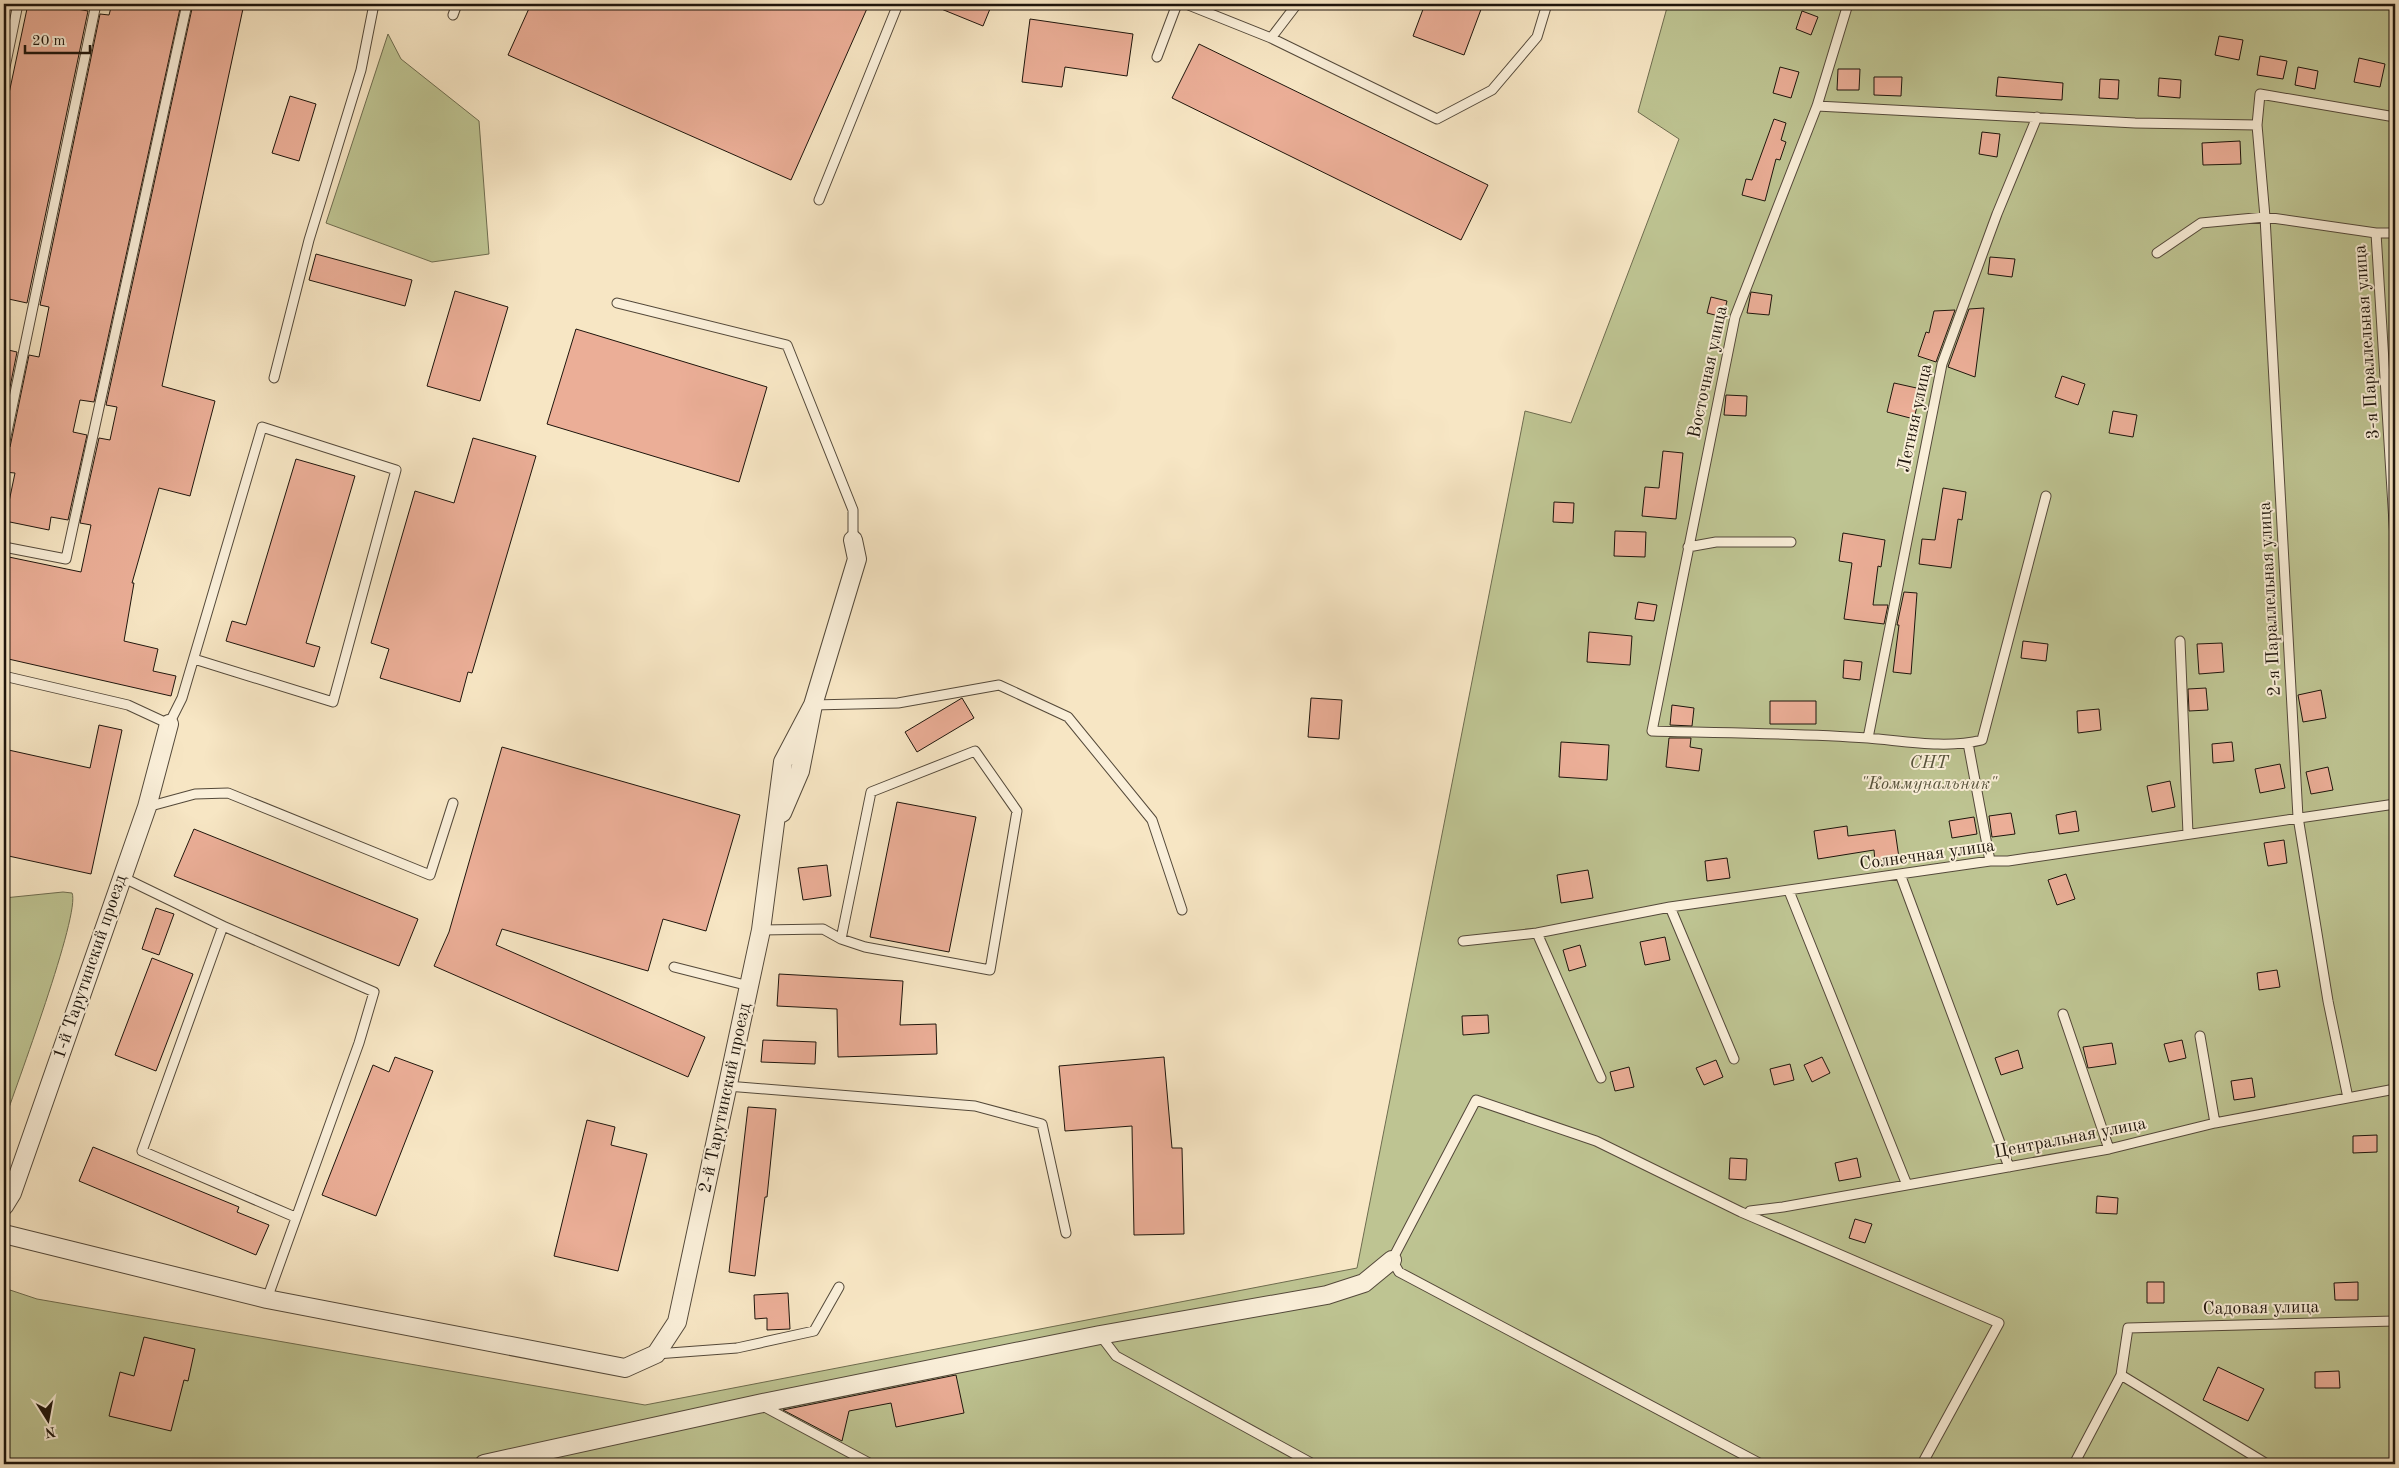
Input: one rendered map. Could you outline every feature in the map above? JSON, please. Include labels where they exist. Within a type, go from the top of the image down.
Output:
[{"type":"street","name":"2-й Тарутинский проезд","points":[[656,1354],[677,1322],[761,930],[782,762],[813,705],[856,559],[853,540]]},
{"type":"street","name":"1-й Тарутинский проезд","points":[[4,1206],[12,1193],[147,807],[169,724]]},
{"type":"street","points":[[4,1234],[267,1299],[625,1368],[656,1354]]},
{"type":"street","points":[[485,1464],[758,1404],[1100,1335],[1327,1295],[1364,1283],[1392,1260]]},
{"type":"lane","points":[[4,72],[18,4]]},
{"type":"lane","points":[[4,446],[96,4]]},
{"type":"lane","points":[[4,547],[66,558],[187,4]]},
{"type":"lane","points":[[274,378],[309,240],[361,70],[374,4]]},
{"type":"lane","points":[[453,15],[457,4]]},
{"type":"lane","points":[[818,200],[898,4]]},
{"type":"lane","points":[[1157,57],[1177,4]]},
{"type":"lane","points":[[1186,4],[1271,38],[1437,119],[1492,90],[1536,37],[1547,4]]},
{"type":"lane","points":[[1271,38],[1297,4]]},
{"type":"lane","name":"Восточная улица","points":[[1848,4],[1817,106],[1734,317],[1652,731],[1868,738]]},
{"type":"lane","name":"2-я Параллельная улица","points":[[2348,1098],[2328,1001],[2298,817],[2266,217],[2257,125],[2260,94],[2395,117]]},
{"type":"lane","points":[[1817,106],[2135,123],[2257,125]]},
{"type":"lane","name":"Летняя улица","points":[[1868,738],[1942,364],[1997,214],[2037,117]]},
{"type":"lane","points":[[2157,253],[2201,223],[2266,217],[2376,233],[2395,233]]},
{"type":"lane","name":"3-я Параллельная улица","points":[[2376,233],[2395,539]]},
{"type":"lane","points":[[618,303],[787,345],[853,510],[853,540]]},
{"type":"lane","points":[[8,677],[128,705],[169,724],[182,698],[262,427],[396,470],[333,702],[194,659]]},
{"type":"lane","points":[[1868,738],[1910,742],[1968,743],[1982,740],[2046,496]]},
{"type":"lane","points":[[1688,547],[1716,542],[1791,542]]},
{"type":"lane","points":[[2180,641],[2188,834]]},
{"type":"lane","points":[[813,705],[898,703],[999,685],[1068,717],[1152,820],[1182,910]]},
{"type":"lane","points":[[1968,743],[1990,861]]},
{"type":"lane","points":[[761,930],[823,929],[841,939],[865,947],[990,970],[1017,811],[974,751],[871,792],[841,939]]},
{"type":"lane","points":[[147,807],[195,794],[228,793],[430,875],[453,803]]},
{"type":"lane","name":"Солнечная улица","points":[[1463,941],[1537,933],[1670,907],[1990,861],[2008,861],[2395,804]]},
{"type":"lane","points":[[1900,874],[2009,1167]]},
{"type":"lane","points":[[122,876],[223,926],[374,992],[359,1043],[267,1299]]},
{"type":"lane","points":[[1789,891],[1907,1185]]},
{"type":"lane","points":[[1670,907],[1734,1059]]},
{"type":"lane","points":[[223,926],[142,1150],[295,1218]]},
{"type":"lane","points":[[1537,933],[1600,1078]]},
{"type":"lane","points":[[674,966],[749,986]]},
{"type":"lane","points":[[2063,1014],[2109,1149]]},
{"type":"lane","points":[[2200,1036],[2215,1123]]},
{"type":"lane","points":[[727,1086],[975,1106],[1042,1124],[1066,1233]]},
{"type":"lane","name":"Центральная улица","points":[[1750,1211],[2109,1149],[2215,1123],[2395,1089]]},
{"type":"lane","points":[[1761,1464],[1399,1272],[1392,1260],[1476,1100],[1596,1141],[1741,1212],[2000,1323],[1922,1464]]},
{"type":"lane","points":[[656,1354],[738,1348],[814,1331],[839,1287]]},
{"type":"lane","name":"Садовая улица","points":[[2121,1375],[2128,1328],[2395,1321]]},
{"type":"lane","points":[[1100,1335],[1116,1356],[1313,1464]]},
{"type":"lane","points":[[2074,1464],[2121,1375],[2267,1464]]},
{"type":"lane","points":[[758,1404],[871,1464]]},
{"type":"green space","name":"СНТ \"Коммунальник\"","points":[[1668,4],[2395,4],[2395,1464],[4,1464],[4,1288],[37,1299],[645,1405],[1357,1268],[1525,411],[1571,423],[1679,139],[1638,112]]},
{"type":"green space","points":[[388,34],[401,59],[479,121],[489,254],[432,262],[326,223]]},
{"type":"green space","points":[[63,892],[72,893],[72,907],[67,933],[46,1003],[4,1122],[4,898]]},
{"type":"building","points":[[28,4],[78,4],[77,9],[88,11],[27,303],[4,298],[4,117]]},
{"type":"building","points":[[112,4],[181,4],[94,402],[80,400],[73,432],[87,435],[68,520],[51,517],[49,530],[5,521],[15,473],[4,472],[4,452],[10,447],[29,355],[39,357],[49,307],[40,305],[100,14],[109,15]]},
{"type":"building","points":[[193,4],[244,4],[162,386],[215,401],[190,496],[159,488],[132,583],[134,583],[124,641],[158,649],[153,671],[176,676],[171,696],[4,658],[4,556],[81,572],[91,525],[80,523],[99,438],[110,440],[117,407],[106,405]]},
{"type":"building","points":[[531,4],[869,4],[791,180],[508,55]]},
{"type":"building","points":[[929,4],[992,4],[983,26]]},
{"type":"building","points":[[1425,4],[1483,4],[1464,55],[1413,36]]},
{"type":"building","points":[[1802,11],[1818,17],[1811,35],[1796,29]]},
{"type":"building","points":[[1030,19],[1133,34],[1127,76],[1065,67],[1062,87],[1022,82]]},
{"type":"building","points":[[2219,36],[2243,40],[2239,60],[2215,55]]},
{"type":"building","points":[[1199,44],[1488,185],[1461,240],[1172,98]]},
{"type":"building","points":[[2260,56],[2287,61],[2283,79],[2257,75]]},
{"type":"building","points":[[2359,58],[2385,64],[2380,87],[2354,82]]},
{"type":"building","points":[[1780,67],[1799,72],[1791,98],[1773,93]]},
{"type":"building","points":[[2298,67],[2318,71],[2315,89],[2295,85]]},
{"type":"building","points":[[1838,69],[1860,69],[1859,90],[1837,90]]},
{"type":"building","points":[[1874,77],[1902,77],[1901,96],[1874,95]]},
{"type":"building","points":[[1998,77],[2063,83],[2062,100],[1996,96]]},
{"type":"building","points":[[2159,78],[2181,80],[2180,98],[2158,96]]},
{"type":"building","points":[[2100,79],[2119,80],[2118,99],[2099,98]]},
{"type":"building","points":[[290,96],[316,104],[299,161],[272,153]]},
{"type":"building","points":[[1774,119],[1786,123],[1781,140],[1786,142],[1780,160],[1776,159],[1765,201],[1742,195],[1746,179],[1752,180]]},
{"type":"building","points":[[1982,132],[2000,134],[1997,157],[1979,154]]},
{"type":"building","points":[[2240,141],[2241,164],[2203,165],[2202,143]]},
{"type":"building","points":[[316,254],[412,280],[405,306],[309,280]]},
{"type":"building","points":[[1990,257],[2015,259],[2012,277],[1988,274]]},
{"type":"building","points":[[455,291],[508,307],[480,401],[427,386]]},
{"type":"building","points":[[1751,292],[1772,295],[1769,315],[1747,313]]},
{"type":"building","points":[[1711,297],[1727,301],[1723,317],[1707,313]]},
{"type":"building","points":[[1984,308],[1975,377],[1948,367],[1969,309]]},
{"type":"building","points":[[1955,310],[1936,362],[1918,356],[1926,332],[1929,333],[1934,311]]},
{"type":"building","points":[[576,329],[767,387],[739,482],[547,424]]},
{"type":"building","points":[[4,349],[17,352],[4,417]]},
{"type":"building","points":[[2062,376],[2085,384],[2078,405],[2055,397]]},
{"type":"building","points":[[1894,383],[1921,389],[1914,419],[1887,412]]},
{"type":"building","points":[[1726,395],[1747,396],[1746,416],[1724,415]]},
{"type":"building","points":[[2113,411],[2137,415],[2133,437],[2109,433]]},
{"type":"building","points":[[473,438],[536,456],[472,673],[468,672],[460,702],[380,678],[389,649],[371,643],[415,491],[454,503]]},
{"type":"building","points":[[1663,451],[1683,453],[1676,519],[1642,516],[1645,487],[1659,488]]},
{"type":"building","points":[[296,459],[355,476],[306,643],[320,647],[314,667],[226,641],[232,621],[246,625]]},
{"type":"building","points":[[1943,488],[1966,492],[1962,520],[1958,519],[1951,568],[1919,564],[1922,539],[1935,540]]},
{"type":"building","points":[[1554,502],[1574,503],[1573,523],[1553,522]]},
{"type":"building","points":[[1615,531],[1646,532],[1645,557],[1614,556]]},
{"type":"building","points":[[1843,533],[1885,540],[1881,567],[1878,566],[1873,605],[1888,605],[1884,624],[1844,619],[1852,563],[1839,561]]},
{"type":"building","points":[[1904,592],[1917,593],[1911,674],[1893,672],[1899,625],[1897,625]]},
{"type":"building","points":[[1638,602],[1657,605],[1654,621],[1635,619]]},
{"type":"building","points":[[1589,632],[1632,636],[1630,665],[1587,662]]},
{"type":"building","points":[[2023,641],[2048,644],[2046,661],[2021,658]]},
{"type":"building","points":[[2222,643],[2224,672],[2199,674],[2197,644]]},
{"type":"building","points":[[1844,660],[1862,662],[1860,680],[1843,678]]},
{"type":"building","points":[[2206,688],[2208,710],[2189,711],[2188,689]]},
{"type":"building","points":[[2321,690],[2326,718],[2303,722],[2298,695]]},
{"type":"building","points":[[962,698],[974,718],[917,752],[905,732]]},
{"type":"building","points":[[1311,698],[1342,700],[1339,739],[1308,737]]},
{"type":"building","points":[[1770,701],[1816,701],[1816,724],[1770,724]]},
{"type":"building","points":[[1672,705],[1694,708],[1692,726],[1670,725]]},
{"type":"building","points":[[2099,709],[2101,730],[2078,733],[2077,711]]},
{"type":"building","points":[[99,725],[122,730],[91,874],[4,855],[4,749],[90,768]]},
{"type":"building","points":[[1669,738],[1691,738],[1690,747],[1702,749],[1699,771],[1666,767]]},
{"type":"building","points":[[1561,742],[1609,745],[1607,780],[1559,777]]},
{"type":"building","points":[[2232,742],[2234,761],[2213,763],[2212,744]]},
{"type":"building","points":[[502,747],[740,815],[706,931],[663,919],[648,971],[502,929],[496,945],[705,1037],[688,1077],[434,966],[449,932]]},
{"type":"building","points":[[2280,764],[2285,788],[2260,793],[2255,769]]},
{"type":"building","points":[[2328,767],[2333,790],[2311,794],[2306,772]]},
{"type":"building","points":[[2170,781],[2175,807],[2152,812],[2147,786]]},
{"type":"building","points":[[897,802],[976,817],[949,952],[870,937]]},
{"type":"building","points":[[2076,811],[2079,831],[2059,834],[2056,815]]},
{"type":"building","points":[[2011,813],[2015,834],[1992,837],[1989,816]]},
{"type":"building","points":[[1974,817],[1977,834],[1952,838],[1949,821]]},
{"type":"building","points":[[1847,826],[1848,836],[1895,830],[1899,858],[1875,861],[1874,850],[1818,859],[1814,831]]},
{"type":"building","points":[[194,829],[418,919],[399,966],[174,876]]},
{"type":"building","points":[[2284,840],[2287,863],[2268,866],[2264,843]]},
{"type":"building","points":[[1727,858],[1730,878],[1707,881],[1705,861]]},
{"type":"building","points":[[827,865],[831,896],[803,900],[798,868]]},
{"type":"building","points":[[1588,870],[1593,898],[1561,903],[1557,875]]},
{"type":"building","points":[[2066,874],[2075,899],[2057,905],[2048,880]]},
{"type":"building","points":[[156,908],[174,914],[159,955],[142,949]]},
{"type":"building","points":[[1665,937],[1670,960],[1645,965],[1640,942]]},
{"type":"building","points":[[1580,945],[1586,966],[1569,971],[1563,950]]},
{"type":"building","points":[[152,958],[193,974],[156,1071],[115,1055]]},
{"type":"building","points":[[2277,970],[2280,987],[2259,990],[2257,973]]},
{"type":"building","points":[[779,974],[903,981],[900,1025],[936,1024],[937,1054],[838,1057],[837,1009],[777,1006]]},
{"type":"building","points":[[1488,1015],[1489,1033],[1463,1035],[1462,1016]]},
{"type":"building","points":[[763,1040],[816,1042],[815,1064],[761,1062]]},
{"type":"building","points":[[2182,1040],[2186,1058],[2169,1062],[2164,1044]]},
{"type":"building","points":[[2112,1043],[2116,1064],[2088,1068],[2083,1047]]},
{"type":"building","points":[[2018,1050],[2023,1068],[2001,1075],[1995,1058]]},
{"type":"building","points":[[395,1057],[433,1071],[376,1216],[322,1195],[373,1065],[389,1072]]},
{"type":"building","points":[[1164,1057],[1172,1148],[1182,1148],[1184,1234],[1134,1235],[1132,1126],[1065,1131],[1059,1066]]},
{"type":"building","points":[[1822,1057],[1830,1073],[1812,1082],[1804,1065]]},
{"type":"building","points":[[1716,1060],[1723,1077],[1704,1085],[1696,1068]]},
{"type":"building","points":[[1790,1064],[1794,1080],[1774,1085],[1770,1069]]},
{"type":"building","points":[[1629,1067],[1634,1087],[1615,1091],[1610,1072]]},
{"type":"building","points":[[2252,1078],[2255,1097],[2234,1100],[2231,1081]]},
{"type":"building","points":[[748,1107],[776,1109],[767,1197],[765,1197],[755,1276],[729,1272]]},
{"type":"building","points":[[587,1120],[615,1127],[611,1145],[647,1154],[618,1271],[554,1256]]},
{"type":"building","points":[[2377,1135],[2377,1152],[2353,1153],[2353,1136]]},
{"type":"building","points":[[93,1147],[239,1207],[237,1212],[269,1225],[256,1255],[79,1181]]},
{"type":"building","points":[[1730,1158],[1747,1159],[1746,1180],[1729,1179]]},
{"type":"building","points":[[1857,1158],[1861,1177],[1839,1181],[1835,1163]]},
{"type":"building","points":[[2097,1196],[2118,1198],[2117,1214],[2096,1213]]},
{"type":"building","points":[[1855,1219],[1872,1224],[1865,1243],[1849,1238]]},
{"type":"building","points":[[2147,1282],[2164,1282],[2164,1303],[2147,1303]]},
{"type":"building","points":[[2358,1282],[2358,1300],[2335,1300],[2334,1283]]},
{"type":"building","points":[[788,1293],[790,1329],[767,1330],[767,1318],[755,1319],[754,1295]]},
{"type":"building","points":[[144,1337],[195,1349],[188,1381],[184,1380],[171,1431],[109,1416],[120,1372],[134,1376]]},
{"type":"building","points":[[2218,1367],[2264,1389],[2248,1421],[2203,1400]]},
{"type":"building","points":[[2339,1371],[2340,1388],[2315,1388],[2315,1372]]},
{"type":"building","points":[[956,1375],[964,1413],[896,1427],[891,1403],[849,1411],[842,1441],[783,1410]]}]
